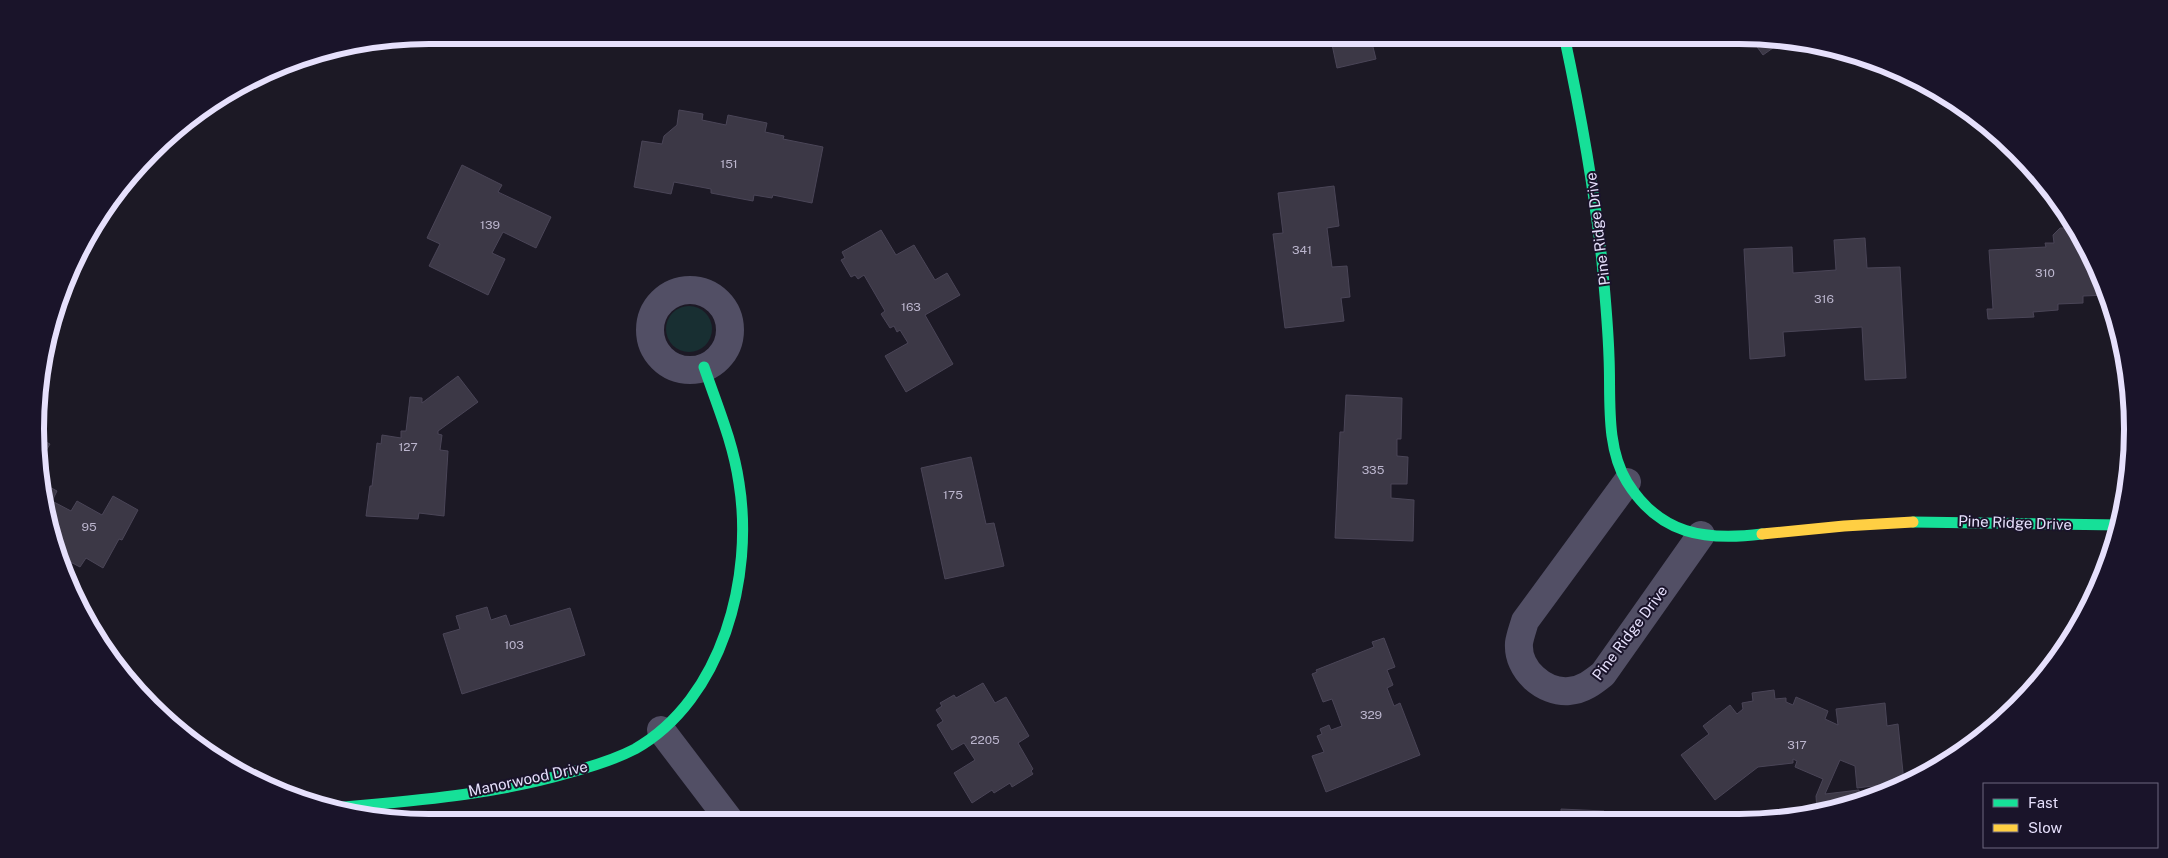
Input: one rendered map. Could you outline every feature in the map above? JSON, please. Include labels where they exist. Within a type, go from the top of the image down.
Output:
[{"type":"street","name":"Pine Ridge Drive","points":[[1566,44],[1582,123],[1599,226],[1610,354],[1613,439],[1616,455],[1627,482],[1635,494],[1655,514],[1670,524],[1702,536],[1724,538],[1845,526],[1924,521],[2112,525]]},
{"type":"street","name":"Manorwood Drive","points":[[351,806],[491,789],[568,774],[623,755],[661,730],[687,702],[719,651],[736,604],[742,572],[743,521],[733,453],[704,368]]},
{"type":"street","name":"Pine Ridge Drive","points":[[1627,482],[1525,621],[1519,643],[1520,656],[1528,672],[1540,683],[1554,690],[1570,691],[1590,685],[1603,674],[1702,536]]},
{"type":"street","points":[[661,730],[725,814]]},
{"type":"green space","points":[[694,306],[706,312],[711,320],[711,338],[706,346],[698,351],[684,352],[672,346],[667,338],[666,324],[672,312],[680,307]]},
{"type":"building","points":[[1332,44],[1372,44],[1376,59],[1337,68]]},
{"type":"building","points":[[1755,45],[1776,46],[1763,55]]},
{"type":"building","points":[[679,110],[703,114],[702,120],[726,125],[728,115],[767,123],[765,132],[784,136],[783,139],[823,147],[812,203],[773,195],[772,198],[754,195],[753,201],[711,193],[711,189],[674,182],[671,194],[634,187],[642,141],[662,144],[664,136],[677,125]]},
{"type":"building","points":[[462,165],[502,185],[498,192],[551,217],[536,248],[503,232],[492,253],[505,259],[488,295],[429,266],[440,244],[427,238]]},
{"type":"building","points":[[1334,186],[1339,226],[1327,228],[1332,267],[1347,266],[1350,297],[1341,298],[1344,321],[1285,328],[1273,234],[1283,233],[1278,193]]},
{"type":"building","points":[[2060,228],[2068,228],[2085,259],[2100,295],[2083,296],[2083,303],[2058,304],[2058,310],[2033,312],[2034,317],[1988,319],[1987,309],[1993,309],[1989,250],[2046,247],[2045,243],[2054,243],[2053,235]]},
{"type":"building","points":[[881,230],[896,255],[914,245],[935,280],[947,273],[960,295],[925,315],[953,364],[906,392],[885,356],[908,343],[900,330],[897,332],[894,326],[890,328],[881,314],[885,311],[864,275],[858,279],[855,275],[851,277],[841,260],[845,258],[842,252]]},
{"type":"building","points":[[1865,238],[1867,268],[1900,267],[1906,378],[1865,380],[1862,327],[1783,332],[1785,356],[1750,359],[1744,249],[1792,247],[1793,273],[1836,270],[1834,240]]},
{"type":"building","points":[[458,376],[478,402],[438,431],[438,434],[442,435],[440,450],[448,451],[444,516],[419,513],[418,519],[366,516],[377,443],[381,444],[382,435],[401,438],[401,431],[406,431],[410,397],[422,398],[422,403]]},
{"type":"building","points":[[1346,395],[1402,398],[1401,439],[1397,439],[1397,456],[1408,457],[1407,484],[1391,484],[1391,498],[1414,500],[1413,541],[1335,538],[1340,432],[1344,432]]},
{"type":"building","points":[[44,441],[50,444],[45,452]]},
{"type":"building","points":[[971,457],[986,524],[994,523],[1004,566],[945,579],[921,468]]},
{"type":"building","points":[[48,486],[57,491],[52,501],[71,511],[77,501],[102,515],[113,496],[138,510],[122,540],[119,539],[103,568],[86,558],[80,567],[67,560],[57,529]]},
{"type":"building","points":[[487,607],[491,620],[506,615],[510,626],[570,608],[585,655],[462,694],[443,634],[460,629],[456,616]]},
{"type":"building","points":[[1384,638],[1395,667],[1387,670],[1393,685],[1387,688],[1394,706],[1400,703],[1420,755],[1326,792],[1312,756],[1324,752],[1317,736],[1322,734],[1320,729],[1329,725],[1331,730],[1342,726],[1332,699],[1323,702],[1312,674],[1317,672],[1316,670],[1374,647],[1372,642]]},
{"type":"building","points":[[983,683],[995,703],[1006,697],[1029,736],[1018,743],[1033,769],[1031,771],[1033,774],[1012,787],[1010,783],[994,793],[992,790],[972,803],[954,773],[975,760],[964,743],[952,750],[937,725],[943,721],[936,710],[942,706],[940,703],[954,695],[956,698]]},
{"type":"building","points":[[1774,690],[1775,699],[1786,698],[1786,702],[1793,705],[1796,697],[1828,711],[1825,719],[1838,725],[1836,709],[1885,703],[1887,726],[1898,724],[1904,777],[1888,784],[1857,788],[1855,766],[1840,760],[1825,794],[1859,790],[1860,795],[1817,806],[1816,796],[1823,779],[1795,767],[1797,761],[1793,759],[1793,763],[1758,767],[1715,800],[1681,755],[1709,734],[1703,726],[1730,705],[1737,714],[1743,709],[1742,703],[1753,701],[1752,693]]},
{"type":"building","points":[[1561,809],[1604,811],[1604,814],[1561,814]]},
{"type":"traffic: fast","points":[[1566,44],[1586,148],[1599,234],[1608,333],[1610,421],[1615,453],[1620,468],[1640,500],[1669,524],[1703,535],[1741,536],[1762,534]]},
{"type":"traffic: fast","points":[[352,806],[478,792],[538,781],[585,768],[635,749],[665,727],[690,699],[711,667],[726,632],[736,595],[741,557],[742,519],[739,483],[733,453],[704,367]]},
{"type":"traffic: fast","points":[[1913,522],[2112,525]]},
{"type":"traffic: slow","points":[[1762,534],[1913,522]]}]
